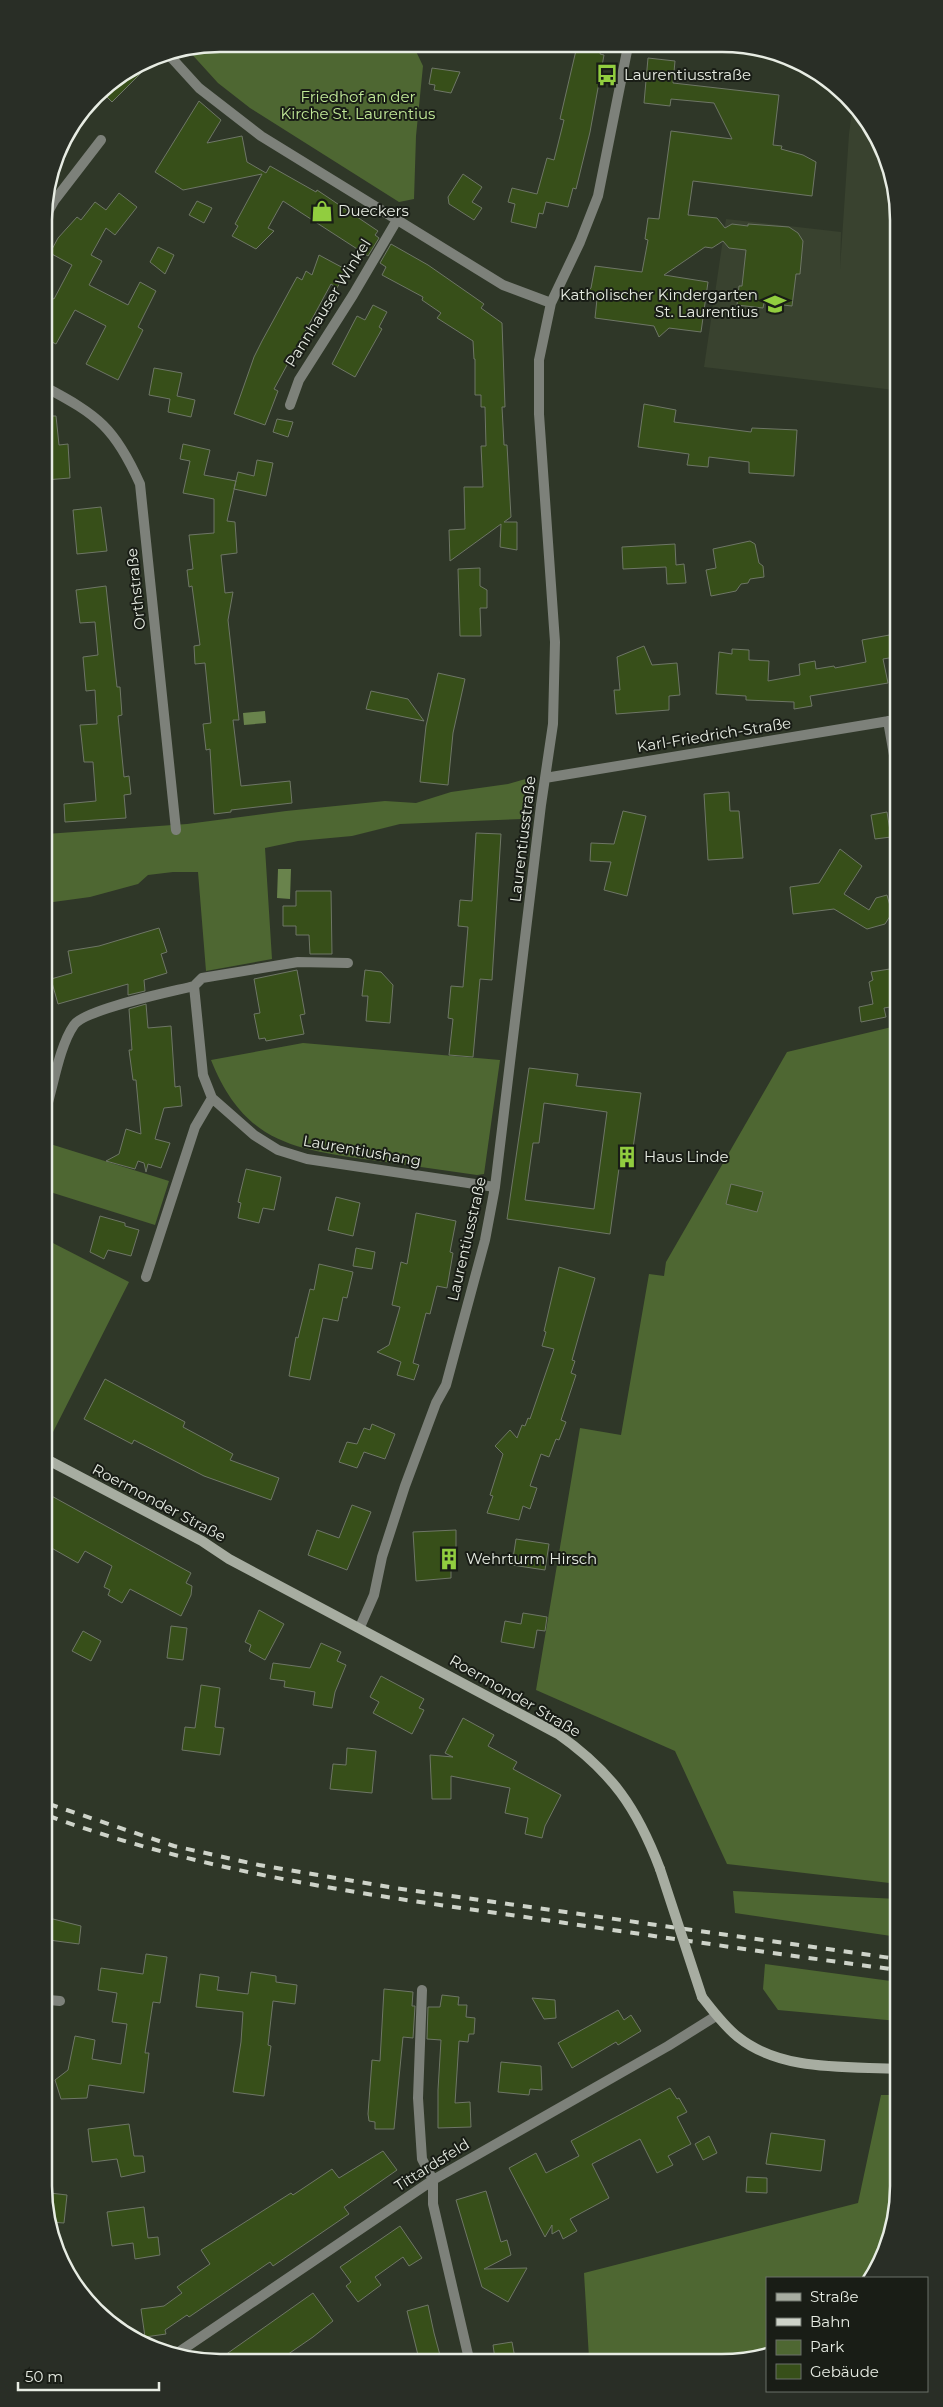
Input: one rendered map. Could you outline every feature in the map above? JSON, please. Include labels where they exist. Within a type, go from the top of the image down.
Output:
[{"type":"main road","name":"Roermonder Straße","points":[[52,1462],[515,1709],[558,1734],[586,1755],[615,1784],[631,1808],[660,1869],[702,1997],[716,2016],[738,2038],[765,2052],[789,2060],[819,2065],[890,2069]]},
{"type":"street","name":"Laurentiusstraße","points":[[360,1628],[374,1595],[382,1557],[405,1486],[436,1403],[446,1385],[484,1240],[495,1187],[553,724],[555,642],[539,414],[539,360],[551,303],[580,242],[598,196],[627,52]]},
{"type":"street","points":[[173,59],[199,88],[260,136],[503,285],[551,303]]},
{"type":"street","points":[[55,194],[101,140]]},
{"type":"street","name":"Pannhauser Winkel","points":[[290,405],[299,380],[397,220]]},
{"type":"street","name":"Orthstraße","points":[[53,391],[99,419],[125,450],[140,484],[176,830]]},
{"type":"street","name":"Karl-Friedrich-Straße","points":[[545,778],[890,720]]},
{"type":"street","points":[[53,1086],[64,1046],[74,1024],[91,1013],[194,986],[202,978],[298,962],[348,963]]},
{"type":"street","name":"Laurentiushang","points":[[194,986],[203,1075],[212,1098],[254,1135],[278,1150],[307,1159],[495,1187]]},
{"type":"street","points":[[146,1276],[195,1127],[212,1098]]},
{"type":"street","points":[[422,1990],[418,2098],[422,2159],[432,2180],[433,2204],[468,2354]]},
{"type":"street","name":"Tittardsfeld","points":[[182,2350],[432,2180],[668,2046],[716,2016]]},
{"type":"shaded area","name":"Katholischer Kindergarten St. Laurentius","points":[[852,114],[868,136],[878,156],[889,198],[890,390],[704,367],[726,219],[841,232],[840,269]]},
{"type":"shaded area","points":[[265,711],[266,723],[244,725],[243,713]]},
{"type":"shaded area","points":[[278,869],[291,869],[290,899],[277,898]]},
{"type":"green space","name":"Friedhof an der Kirche St. Laurentius","points":[[209,53],[417,53],[423,66],[416,136],[414,199],[399,202],[250,108],[218,83],[193,55]]},
{"type":"green space","points":[[529,778],[522,819],[400,824],[352,836],[298,841],[265,848],[272,959],[206,971],[198,872],[148,875],[138,884],[90,897],[53,902],[53,834],[187,824],[385,801],[416,803],[451,792],[508,784]]},
{"type":"green space","points":[[890,1027],[890,1883],[727,1864],[675,1751],[536,1690],[580,1428],[621,1435],[649,1274],[664,1276],[666,1262],[787,1052]]},
{"type":"green space","points":[[303,1043],[500,1060],[484,1174],[477,1175],[317,1151],[274,1137],[255,1125],[239,1109],[224,1087],[211,1060]]},
{"type":"green space","points":[[53,1145],[169,1181],[155,1225],[53,1193]]},
{"type":"green space","points":[[52,1243],[129,1282],[52,1433]]},
{"type":"green space","points":[[733,1891],[890,1899],[890,1936],[735,1913]]},
{"type":"green space","points":[[765,1964],[890,1981],[890,2020],[778,2010],[763,1989]]},
{"type":"green space","points":[[881,2095],[890,2095],[890,2198],[887,2220],[878,2251],[864,2277],[766,2277],[766,2349],[745,2353],[723,2354],[589,2354],[584,2273],[858,2203]]},
{"type":"building","points":[[576,52],[600,52],[600,54],[604,55],[590,132],[576,189],[573,188],[568,207],[546,202],[543,214],[539,213],[536,228],[511,222],[515,204],[508,202],[512,188],[537,194],[547,158],[554,160],[564,120],[560,119]]},
{"type":"building","points":[[648,58],[675,61],[673,83],[779,95],[773,145],[782,146],[781,149],[803,155],[816,162],[812,196],[693,181],[688,215],[717,218],[725,228],[732,224],[748,226],[748,224],[789,227],[798,233],[803,241],[800,274],[796,274],[792,306],[764,303],[763,308],[737,305],[739,286],[742,286],[746,250],[729,248],[723,241],[712,248],[705,247],[664,275],[708,282],[701,332],[669,328],[659,337],[654,326],[595,318],[597,299],[581,296],[591,288],[595,266],[642,272],[648,240],[645,239],[648,218],[659,219],[671,131],[732,139],[714,103],[671,99],[670,106],[644,103]]},
{"type":"building","points":[[432,68],[460,72],[451,93],[434,90],[435,85],[429,84]]},
{"type":"building","points":[[142,72],[112,102],[107,97],[118,87]]},
{"type":"building","points":[[199,101],[221,120],[207,143],[242,136],[247,162],[266,173],[270,166],[316,192],[317,190],[378,231],[375,235],[379,238],[368,256],[283,201],[268,228],[274,231],[256,249],[232,236],[238,226],[235,224],[262,174],[183,190],[155,172]]},
{"type":"building","points":[[463,174],[482,187],[472,202],[482,208],[474,220],[449,204],[448,197]]},
{"type":"building","points":[[119,193],[137,207],[115,235],[106,228],[91,255],[102,261],[89,285],[128,305],[140,282],[156,291],[138,327],[143,330],[118,380],[86,364],[106,326],[75,310],[56,344],[53,342],[53,298],[72,265],[53,255],[53,247],[58,238],[77,217],[81,220],[95,202],[106,210]]},
{"type":"building","points":[[197,201],[212,208],[204,223],[189,215]]},
{"type":"building","points":[[391,244],[428,265],[484,304],[481,308],[502,323],[505,407],[502,407],[504,445],[507,445],[511,517],[504,522],[517,522],[517,550],[500,547],[501,524],[450,561],[449,530],[465,529],[464,487],[483,487],[481,446],[486,446],[485,407],[481,407],[481,395],[475,395],[473,341],[437,318],[441,313],[422,300],[423,297],[382,275],[386,267],[380,263]]},
{"type":"building","points":[[158,247],[174,255],[165,274],[150,262]]},
{"type":"building","points":[[319,255],[347,270],[337,288],[331,284],[274,389],[278,391],[265,425],[234,414],[254,357],[262,341],[297,277],[302,280],[306,271],[312,275]]},
{"type":"building","points":[[373,305],[387,312],[379,327],[382,329],[355,377],[332,364],[357,316],[365,320]]},
{"type":"building","points":[[154,368],[182,373],[177,396],[195,400],[191,417],[168,412],[170,399],[149,395]]},
{"type":"building","points":[[644,404],[676,410],[674,422],[751,432],[752,428],[797,430],[794,476],[749,473],[749,462],[709,457],[708,467],[687,465],[689,454],[638,447]]},
{"type":"building","points":[[53,416],[56,416],[59,445],[68,444],[70,478],[53,479]]},
{"type":"building","points":[[277,419],[293,422],[288,437],[273,432]]},
{"type":"building","points":[[183,444],[210,450],[204,475],[236,481],[227,521],[235,522],[237,553],[221,555],[225,593],[233,592],[228,620],[239,720],[233,720],[241,786],[290,781],[292,803],[231,810],[231,812],[214,814],[210,749],[206,750],[203,724],[211,723],[205,663],[195,664],[194,646],[200,645],[192,586],[189,587],[187,570],[193,569],[189,535],[214,533],[214,499],[183,493],[190,461],[180,459]]},
{"type":"building","points":[[257,460],[273,463],[266,496],[234,489],[238,472],[254,476]]},
{"type":"building","points":[[101,507],[107,551],[77,554],[73,510]]},
{"type":"building","points":[[750,541],[755,544],[759,563],[763,566],[764,577],[750,579],[748,583],[741,584],[736,591],[711,596],[706,570],[716,568],[713,549]]},
{"type":"building","points":[[675,544],[676,565],[684,564],[686,583],[667,584],[666,567],[623,569],[622,547]]},
{"type":"building","points":[[480,568],[480,586],[487,590],[487,608],[480,608],[481,636],[460,636],[458,569]]},
{"type":"building","points":[[106,586],[117,687],[120,687],[122,715],[118,716],[124,777],[129,776],[131,794],[124,795],[126,818],[65,822],[64,804],[96,801],[93,762],[84,762],[80,725],[97,724],[95,690],[86,691],[83,657],[98,655],[95,622],[80,623],[76,590]]},
{"type":"building","points":[[890,635],[890,658],[883,659],[888,683],[810,696],[812,706],[794,709],[794,702],[746,700],[746,696],[716,694],[719,652],[732,654],[732,649],[749,650],[749,660],[769,661],[768,681],[800,675],[799,664],[815,661],[816,669],[834,666],[835,668],[866,662],[862,640]]},
{"type":"building","points":[[644,646],[652,665],[677,663],[680,695],[669,696],[669,710],[616,714],[614,690],[620,690],[617,657]]},
{"type":"building","points":[[438,673],[465,679],[453,733],[448,785],[420,782],[426,726]]},
{"type":"building","points":[[371,691],[408,699],[424,721],[366,709]]},
{"type":"building","points":[[729,792],[730,811],[739,811],[743,858],[708,860],[704,794]]},
{"type":"building","points":[[623,811],[646,816],[627,896],[604,890],[611,862],[590,861],[591,843],[614,844]]},
{"type":"building","points":[[887,812],[890,837],[875,839],[871,815]]},
{"type":"building","points":[[476,833],[501,834],[492,980],[480,979],[473,1057],[449,1055],[453,1019],[448,1018],[451,986],[463,987],[468,927],[458,926],[460,900],[472,901]]},
{"type":"building","points":[[840,849],[862,866],[844,894],[869,910],[876,898],[887,895],[890,916],[885,924],[867,929],[834,909],[793,914],[790,887],[819,883]]},
{"type":"building","points":[[296,891],[331,891],[332,954],[310,954],[309,935],[296,935],[296,926],[283,926],[283,906],[296,906]]},
{"type":"building","points":[[159,928],[167,952],[161,954],[167,973],[144,980],[145,991],[128,995],[128,984],[58,1004],[53,979],[72,973],[68,951],[99,946]]},
{"type":"building","points":[[890,969],[890,1007],[884,1008],[886,1017],[861,1022],[859,1007],[873,1004],[869,982],[873,980],[871,972]]},
{"type":"building","points":[[297,970],[305,1014],[300,1015],[304,1034],[266,1041],[265,1038],[259,1039],[254,1014],[260,1013],[254,979]]},
{"type":"building","points":[[365,970],[381,972],[393,985],[390,1023],[366,1021],[368,996],[362,996]]},
{"type":"building","points":[[146,1004],[148,1028],[171,1026],[175,1087],[180,1086],[182,1106],[164,1108],[155,1139],[170,1143],[161,1168],[148,1164],[146,1172],[144,1163],[138,1161],[135,1169],[106,1161],[119,1154],[126,1129],[141,1134],[136,1080],[133,1080],[129,1050],[132,1050],[129,1009]]},
{"type":"building","name":"Haus Linde","points":[[529,1068],[578,1074],[576,1086],[641,1093],[631,1162],[620,1161],[610,1234],[507,1219]],"holes":[[[544,1103],[607,1112],[594,1209],[525,1200],[533,1143],[539,1143]]]},
{"type":"building","points":[[246,1169],[281,1177],[274,1210],[263,1208],[259,1223],[238,1218],[241,1203],[238,1202]]},
{"type":"building","points":[[731,1184],[763,1192],[757,1212],[726,1204]]},
{"type":"building","points":[[336,1197],[360,1203],[353,1236],[328,1230]]},
{"type":"building","points":[[416,1213],[456,1221],[450,1252],[453,1253],[447,1288],[437,1286],[430,1314],[426,1313],[413,1363],[419,1365],[414,1380],[397,1375],[401,1362],[377,1352],[389,1345],[400,1307],[392,1305],[401,1262],[407,1264]]},
{"type":"building","points":[[100,1216],[125,1223],[125,1226],[139,1230],[131,1256],[108,1250],[104,1259],[90,1252]]},
{"type":"building","points":[[356,1248],[375,1252],[372,1269],[353,1266]]},
{"type":"building","points":[[319,1264],[353,1272],[347,1298],[343,1297],[338,1321],[323,1318],[310,1380],[289,1376],[296,1337],[298,1338],[310,1289],[314,1290]]},
{"type":"building","points":[[559,1267],[595,1278],[572,1360],[575,1361],[571,1373],[576,1375],[561,1420],[566,1422],[559,1440],[556,1439],[549,1457],[541,1454],[530,1486],[537,1488],[530,1509],[523,1506],[519,1520],[487,1513],[493,1496],[490,1495],[503,1454],[495,1446],[510,1430],[517,1438],[522,1425],[525,1426],[528,1418],[530,1419],[554,1349],[542,1346]]},
{"type":"building","points":[[105,1379],[185,1422],[183,1427],[233,1454],[230,1460],[279,1478],[271,1500],[204,1476],[134,1440],[132,1444],[84,1419]]},
{"type":"building","points":[[372,1424],[395,1434],[385,1459],[364,1452],[357,1468],[339,1462],[347,1442],[357,1444],[364,1428],[370,1430]]},
{"type":"building","points":[[52,1496],[191,1573],[186,1583],[192,1586],[191,1595],[181,1616],[130,1589],[122,1603],[108,1595],[110,1590],[104,1587],[112,1566],[85,1551],[78,1563],[52,1548]]},
{"type":"building","points":[[352,1505],[371,1512],[347,1570],[308,1555],[317,1530],[339,1538]]},
{"type":"building","name":"Wehrturm Hirsch","points":[[456,1530],[456,1565],[451,1565],[451,1578],[416,1581],[413,1532]]},
{"type":"building","points":[[516,1539],[549,1544],[545,1570],[512,1565]]},
{"type":"building","points":[[259,1610],[284,1624],[265,1660],[249,1651],[251,1645],[245,1642]]},
{"type":"building","points":[[523,1613],[547,1617],[545,1631],[537,1630],[534,1648],[501,1642],[505,1621],[521,1624]]},
{"type":"building","points":[[171,1626],[187,1628],[183,1660],[167,1658]]},
{"type":"building","points":[[83,1631],[101,1641],[91,1661],[72,1651]]},
{"type":"building","points":[[321,1643],[341,1652],[337,1661],[346,1665],[335,1692],[332,1708],[313,1705],[315,1692],[284,1687],[285,1681],[270,1679],[273,1663],[310,1668]]},
{"type":"building","points":[[381,1676],[424,1699],[419,1708],[424,1710],[412,1734],[373,1713],[379,1702],[370,1697]]},
{"type":"building","points":[[201,1685],[220,1688],[215,1727],[224,1728],[220,1755],[182,1750],[185,1727],[195,1728]]},
{"type":"building","points":[[463,1718],[494,1735],[488,1746],[517,1762],[513,1769],[561,1795],[545,1826],[542,1838],[525,1834],[528,1818],[505,1813],[510,1788],[451,1776],[451,1799],[432,1799],[430,1755],[453,1757],[445,1753]]},
{"type":"building","points":[[347,1748],[376,1751],[372,1793],[330,1789],[333,1764],[346,1765]]},
{"type":"building","points":[[52,1919],[81,1926],[79,1944],[52,1940]]},
{"type":"building","points":[[146,1954],[167,1957],[160,2003],[153,2002],[145,2053],[149,2053],[144,2093],[89,2085],[87,2098],[61,2099],[55,2080],[68,2070],[75,2036],[95,2040],[92,2059],[121,2064],[127,2024],[112,2022],[117,1993],[98,1990],[101,1968],[143,1974]]},
{"type":"building","points":[[251,1972],[276,1976],[276,1982],[297,1985],[295,2004],[273,2001],[268,2045],[271,2046],[264,2096],[233,2092],[241,2042],[243,2012],[196,2007],[200,1974],[219,1977],[217,1990],[248,1994]]},
{"type":"building","points":[[384,1989],[413,1992],[412,2006],[415,2006],[413,2038],[403,2037],[394,2129],[375,2129],[375,2122],[369,2121],[368,2114],[372,2060],[380,2061]]},
{"type":"building","points":[[442,1995],[459,1997],[458,2005],[467,2005],[466,2017],[475,2018],[474,2034],[469,2034],[468,2042],[459,2041],[455,2103],[470,2102],[471,2127],[438,2128],[441,2040],[427,2039],[428,2007],[440,2007]]},
{"type":"building","points":[[532,1998],[555,2000],[556,2018],[544,2019]]},
{"type":"building","points":[[618,2010],[624,2020],[631,2015],[641,2031],[618,2045],[616,2042],[572,2068],[558,2043]]},
{"type":"building","points":[[501,2062],[541,2066],[542,2090],[530,2089],[529,2095],[498,2092]]},
{"type":"building","points":[[670,2088],[677,2099],[679,2098],[687,2112],[677,2117],[691,2144],[668,2156],[673,2165],[657,2173],[640,2139],[592,2164],[609,2198],[570,2219],[577,2231],[563,2239],[559,2230],[552,2234],[552,2225],[545,2237],[509,2168],[536,2153],[546,2173],[579,2156],[571,2141]]},
{"type":"building","points":[[129,2124],[134,2156],[143,2156],[145,2172],[121,2177],[117,2159],[92,2162],[88,2129]]},
{"type":"building","points":[[771,2133],[825,2140],[821,2171],[766,2164]]},
{"type":"building","points":[[709,2136],[717,2153],[703,2160],[695,2144]]},
{"type":"building","points":[[383,2151],[397,2170],[344,2207],[349,2214],[273,2266],[270,2262],[189,2317],[187,2315],[165,2330],[166,2334],[145,2336],[141,2309],[164,2306],[182,2293],[177,2287],[210,2264],[201,2250],[291,2193],[293,2195],[332,2169],[339,2178]]},
{"type":"building","points":[[747,2177],[767,2178],[767,2193],[746,2192]]},
{"type":"building","points":[[486,2191],[501,2242],[507,2240],[511,2255],[484,2269],[527,2268],[508,2302],[482,2287],[456,2200]]},
{"type":"building","points":[[53,2193],[67,2195],[64,2223],[57,2222]]},
{"type":"building","points":[[144,2207],[148,2238],[158,2237],[160,2255],[135,2259],[133,2243],[112,2246],[107,2212]]},
{"type":"building","points":[[400,2226],[422,2258],[409,2266],[403,2257],[375,2277],[381,2285],[358,2302],[346,2286],[351,2282],[340,2267]]},
{"type":"building","points":[[313,2293],[333,2321],[288,2354],[227,2354]]},
{"type":"building","points":[[428,2305],[440,2354],[418,2354],[407,2311]]},
{"type":"building","points":[[512,2342],[514,2354],[494,2354],[493,2345]]},
{"type":"railway","points":[[52,1805],[174,1846],[259,1865],[395,1888],[890,1958]]},
{"type":"railway","points":[[52,1817],[162,1852],[219,1866],[335,1889],[890,1969]]},
{"type":"place","name":"Laurentiusstraße","points":[[607,75]]},
{"type":"place","name":"Dueckers","points":[[322,211]]},
{"type":"place","name":"Katholischer Kindergarten St. Laurentius","points":[[775,304]]},
{"type":"place","name":"Haus Linde","points":[[627,1157]]},
{"type":"place","name":"Wehrturm Hirsch","points":[[449,1559]]}]
